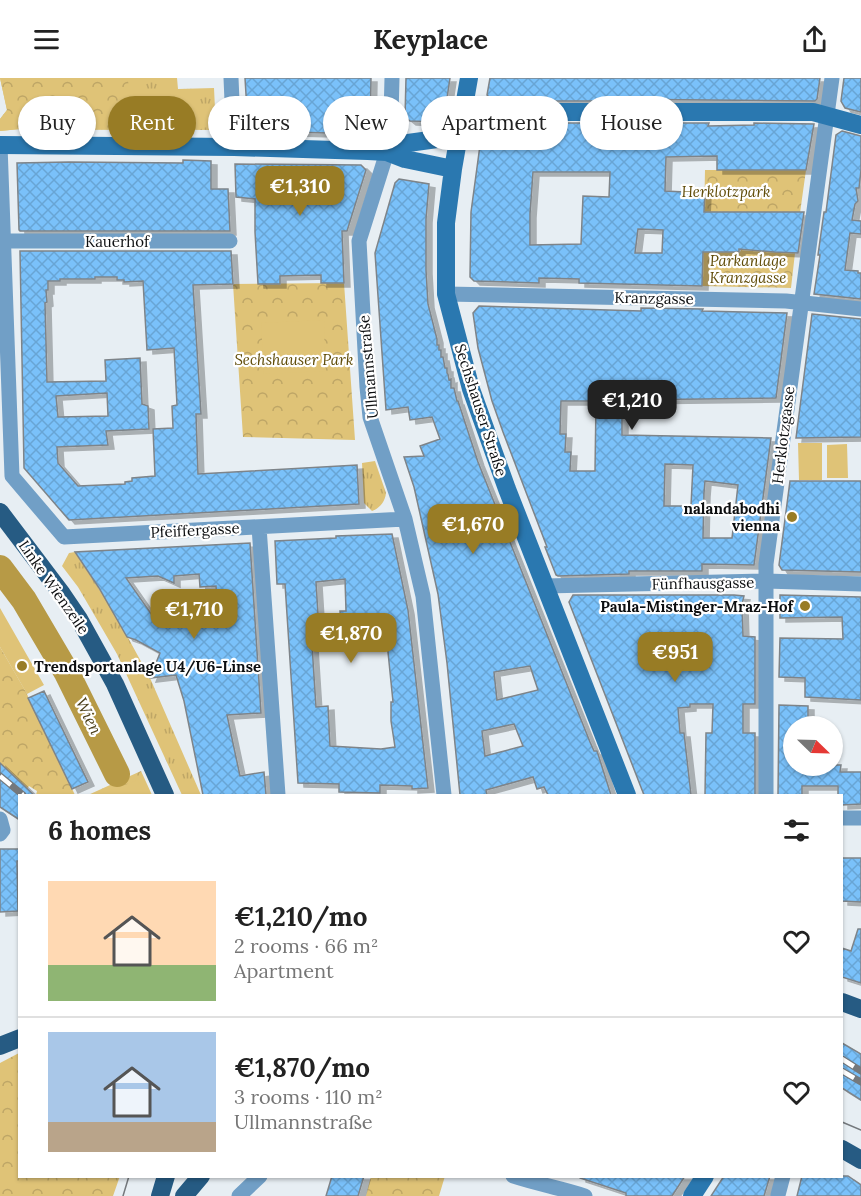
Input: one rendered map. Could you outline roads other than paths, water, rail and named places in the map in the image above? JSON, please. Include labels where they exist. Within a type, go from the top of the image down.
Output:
[{"type":"main road","name":"Linke Wienzeile","points":[[0,512],[79,619],[116,684],[165,794]]},
{"type":"main road","points":[[843,1002],[861,1009]]},
{"type":"main road","points":[[0,1046],[18,1039]]},
{"type":"main road","points":[[843,1150],[861,1160]]},
{"type":"main road","points":[[150,1196],[154,1178]]},
{"type":"main road","points":[[160,1196],[165,1178]]},
{"type":"main road","points":[[184,1196],[199,1178]]},
{"type":"street","points":[[231,78],[232,96]]},
{"type":"street","name":"Ullmannstraße","points":[[392,78],[387,152],[359,241],[370,417],[405,519],[423,596],[444,794]]},
{"type":"street","name":"Sechshauser Straße","points":[[466,96],[469,78]]},
{"type":"street","name":"Herklotzgasse","points":[[765,794],[766,564],[832,78]]},
{"type":"street","points":[[568,112],[813,112],[861,125]]},
{"type":"street","points":[[387,152],[408,143],[421,141]]},
{"type":"street","points":[[4,241],[0,145],[208,147]]},
{"type":"street","points":[[311,150],[387,152],[405,159],[453,169]]},
{"type":"street","name":"Sechshauser Straße","points":[[456,150],[447,224],[446,294],[471,389],[507,489],[627,794]]},
{"type":"street","name":"Kauerhof","points":[[4,241],[230,241]]},
{"type":"street","name":"Pfeiffergasse","points":[[4,241],[12,477],[64,537],[405,519]]},
{"type":"street","name":"Kranzgasse","points":[[446,294],[786,301],[861,309]]},
{"type":"street","points":[[259,527],[278,794]]},
{"type":"street","name":"Fünfhausgasse","points":[[545,586],[766,581],[861,584]]},
{"type":"street","points":[[843,818],[861,818]]},
{"type":"street","points":[[238,1196],[258,1178]]},
{"type":"street","points":[[517,1178],[538,1190],[566,1190],[585,1196]]},
{"type":"street","points":[[692,1196],[704,1178]]},
{"type":"street","points":[[778,1195],[782,1178]]},
{"type":"waterway","name":"Wien","points":[[0,568],[24,600],[67,673],[117,774]]},
{"type":"tram line","points":[[843,1122],[861,1130]]},
{"type":"tram line","points":[[123,1196],[128,1178]]},
{"type":"railway","points":[[0,776],[22,794]]},
{"type":"railway","points":[[843,1060],[861,1071]]},
{"type":"railway","points":[[843,1072],[861,1082]]},
{"type":"place","name":"nalandabodhi vienna","points":[[792,517]]},
{"type":"place","name":"Paula-Mistinger-Mraz-Hof","points":[[805,606]]},
{"type":"place","name":"Trendsportanlage U4/U6-Linse","points":[[22,666]]},
{"type":"park label","name":"Herklotzpark","points":[[726,191]]},
{"type":"park label","name":"Parkanlage Kranzgasse","points":[[748,268]]},
{"type":"park label","name":"Sechshauser Park","points":[[294,359]]}]
